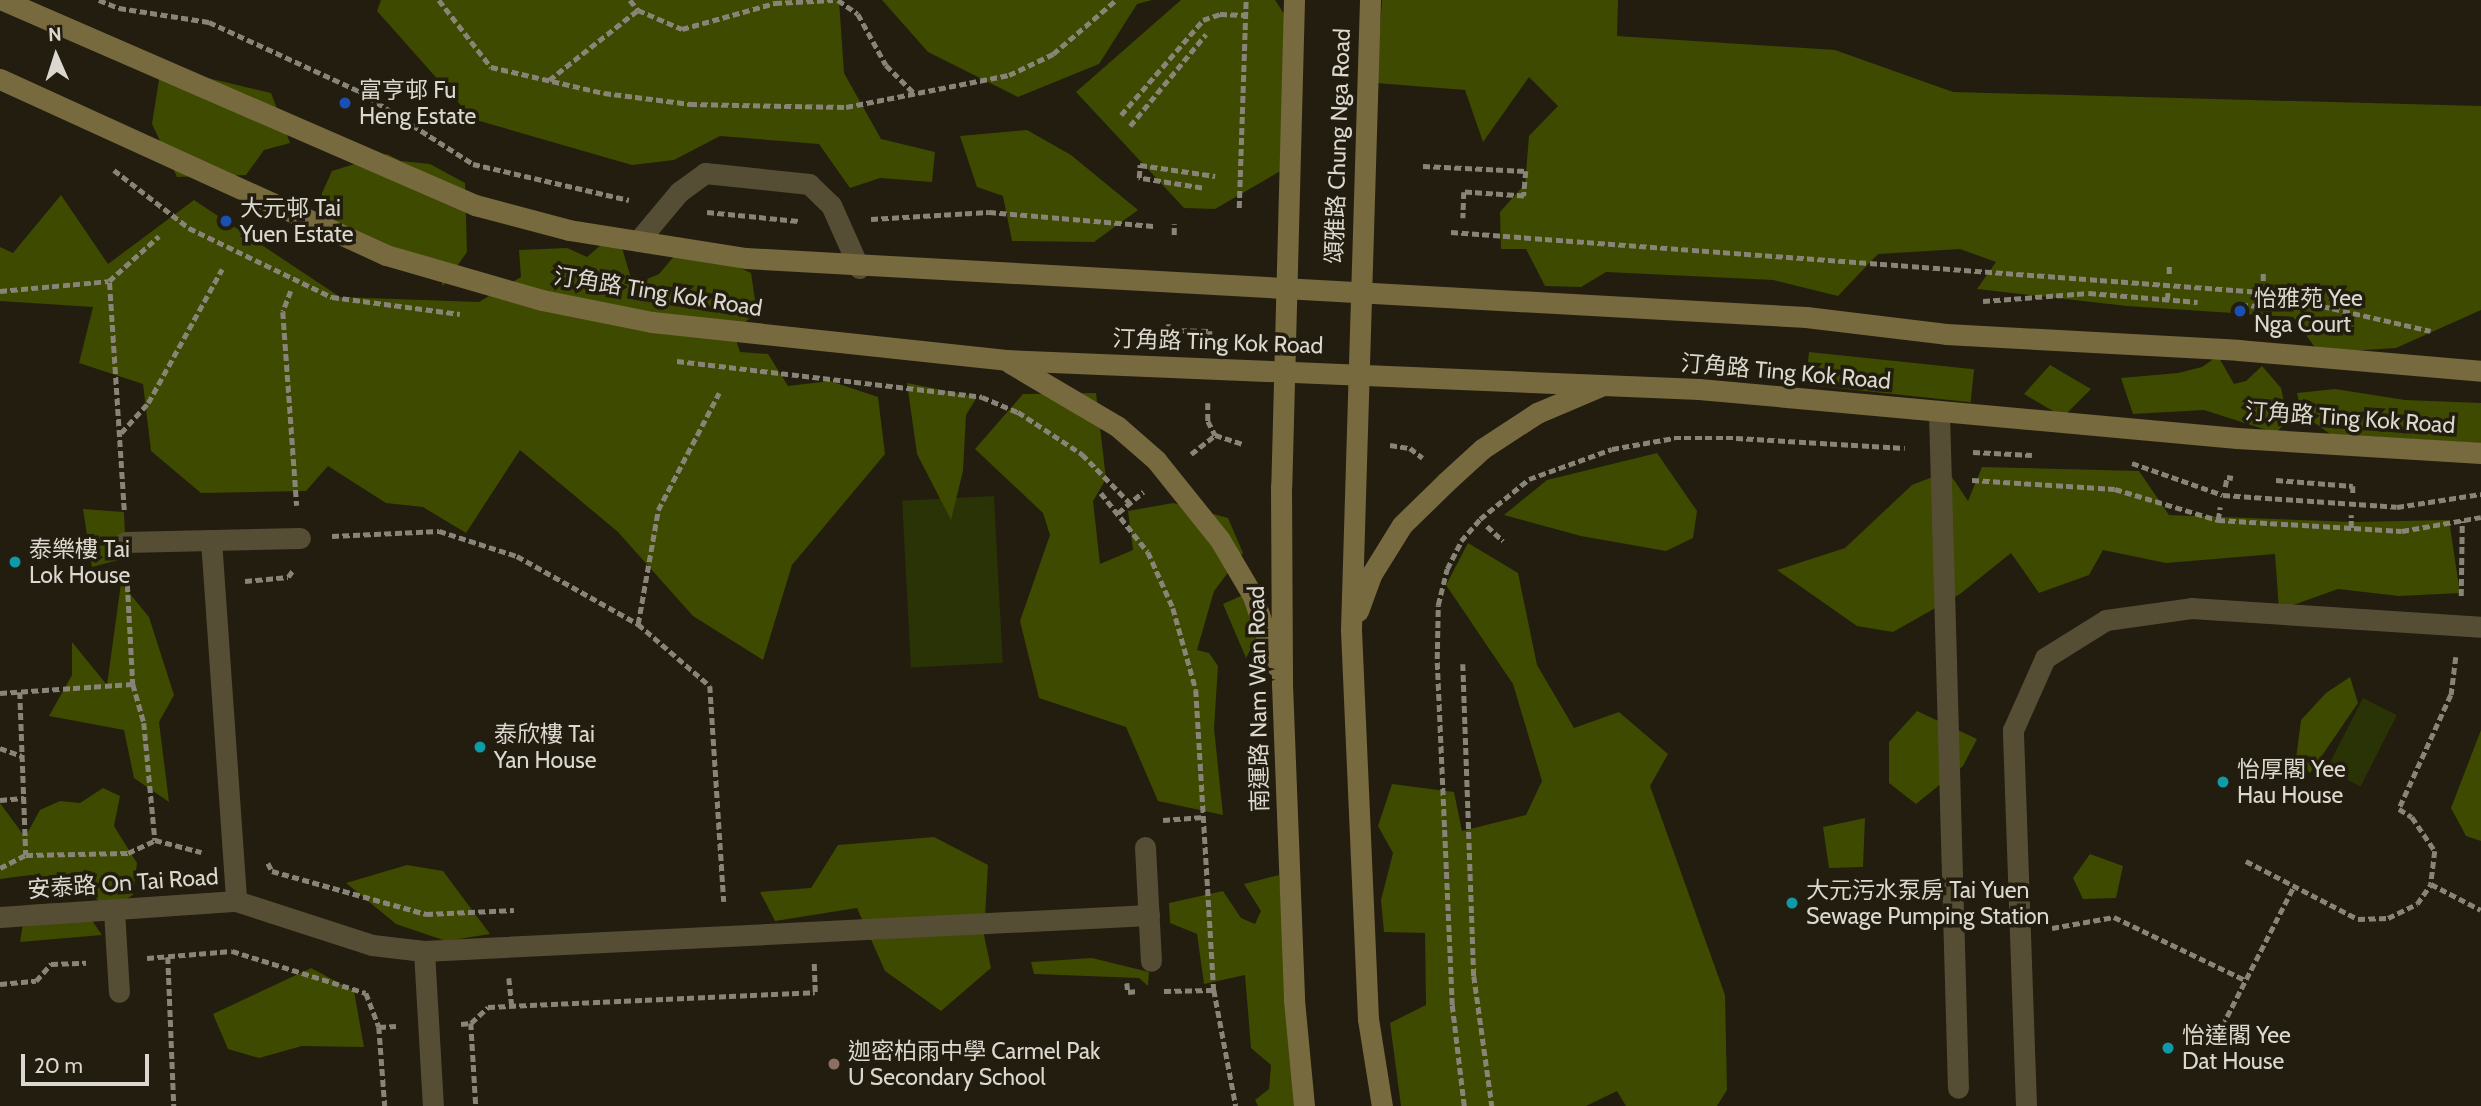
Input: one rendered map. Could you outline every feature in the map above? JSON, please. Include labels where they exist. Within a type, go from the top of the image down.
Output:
[{"type":"main road","name":"汀角路 Ting Kok Road","points":[[3,0],[437,190],[569,230],[746,258],[859,268],[1806,317],[1946,334],[2238,350],[2481,370]]},
{"type":"main road","name":"頌雅路 Chung Nga Road","points":[[1287,290],[1294,0]]},
{"type":"main road","name":"頌雅路 Chung Nga Road","points":[[1359,294],[1370,0]]},
{"type":"main road","name":"汀角路 Ting Kok Road","points":[[0,79],[386,255],[542,300],[784,340],[1006,360],[1699,389],[1939,413],[2481,453]]},
{"type":"main road","name":"南運路 Nam Wan Road","points":[[1287,290],[1282,684],[1294,1000],[1304,1106]]},
{"type":"main road","points":[[1359,294],[1351,629],[1368,1019],[1382,1106]]},
{"type":"main road","points":[[1006,360],[1117,426],[1167,473],[1220,540],[1253,596],[1282,684]]},
{"type":"main road","points":[[1351,629],[1371,575],[1402,526],[1446,482],[1482,449],[1537,414],[1604,384]]},
{"type":"street","points":[[638,241],[667,206],[705,173],[808,184],[831,205],[859,268]]},
{"type":"street","points":[[1939,413],[1958,1088]]},
{"type":"street","points":[[125,542],[300,538]]},
{"type":"street","points":[[211,540],[236,901]]},
{"type":"street","points":[[2026,1106],[2013,730],[2045,659],[2106,620],[2191,608],[2471,626]]},
{"type":"street","points":[[1145,848],[1151,961]]},
{"type":"street","name":"安泰路 On Tai Road","points":[[0,918],[236,901],[372,945],[424,951],[1149,915]]},
{"type":"street","points":[[114,911],[119,992]]},
{"type":"street","points":[[424,951],[433,1106]]},
{"type":"path","points":[[99,0],[119,8],[209,22],[359,91],[473,164],[577,191],[667,206],[805,222],[989,212],[1153,226]]},
{"type":"path","points":[[439,0],[491,67],[549,80],[690,104],[846,107],[917,96],[1009,75],[1053,54],[1116,0]]},
{"type":"path","points":[[630,0],[638,9],[682,29],[775,3],[833,0]]},
{"type":"path","points":[[838,0],[858,14],[886,65],[917,96]]},
{"type":"path","points":[[1239,208],[1246,0]]},
{"type":"path","points":[[549,80],[638,9]]},
{"type":"path","points":[[1121,115],[1203,20],[1220,14],[1247,15]]},
{"type":"path","points":[[1130,125],[1206,34]]},
{"type":"path","points":[[1202,188],[1139,178],[1140,165],[1215,176]]},
{"type":"path","points":[[1423,166],[1526,172],[1524,196],[1464,192],[1463,218]]},
{"type":"path","points":[[1174,224],[1174,235]]},
{"type":"path","points":[[1451,232],[2261,292],[2443,332]]},
{"type":"path","points":[[2169,265],[2169,274]]},
{"type":"path","points":[[120,434],[148,403],[222,269]]},
{"type":"path","points":[[2263,272],[2263,281]]},
{"type":"path","points":[[0,291],[109,281]]},
{"type":"path","points":[[2167,300],[2168,291]]},
{"type":"path","points":[[245,594],[244,581],[288,577],[301,561],[283,312],[291,292]]},
{"type":"path","points":[[1979,301],[2089,293],[2198,302]]},
{"type":"path","points":[[2241,305],[2260,306],[2260,300]]},
{"type":"path","points":[[1169,324],[1169,330],[1210,331],[1210,338]]},
{"type":"path","points":[[638,624],[658,510],[719,393]]},
{"type":"path","points":[[1208,403],[1208,421],[1215,435],[1243,444]]},
{"type":"path","points":[[1188,456],[1215,435]]},
{"type":"path","points":[[1464,1106],[1452,1005],[1437,659],[1438,605],[1447,569],[1461,541],[1480,519],[1529,479],[1612,449],[1674,438],[1723,438],[1905,448]]},
{"type":"path","points":[[1379,445],[1410,449],[1430,465]]},
{"type":"path","points":[[1973,452],[2041,456]]},
{"type":"path","points":[[2122,460],[2223,495],[2397,507],[2481,495]]},
{"type":"path","points":[[2225,487],[2227,477],[2233,478]]},
{"type":"path","points":[[1968,480],[2115,489],[2218,520],[2402,531],[2481,517]]},
{"type":"path","points":[[2276,480],[2353,486],[2353,493]]},
{"type":"path","points":[[1118,513],[1147,490]]},
{"type":"path","points":[[1101,493],[1147,552],[1180,631],[1196,690],[1214,990],[1236,1106]]},
{"type":"path","points":[[2218,520],[2220,508]]},
{"type":"path","points":[[2351,515],[2351,528]]},
{"type":"path","points":[[2246,861],[2358,919],[2378,919],[2417,904],[2431,884],[2435,852],[2412,817],[2399,809],[2451,695],[2471,626],[2462,521]]},
{"type":"path","points":[[1487,526],[1503,541]]},
{"type":"path","points":[[300,538],[439,531],[517,556],[638,624],[710,686],[724,902]]},
{"type":"path","points":[[1463,664],[1474,976],[1492,1106]]},
{"type":"path","points":[[0,693],[133,684]]},
{"type":"path","points":[[20,692],[26,855]]},
{"type":"path","points":[[0,748],[22,756]]},
{"type":"path","points":[[0,800],[24,798]]},
{"type":"path","points":[[1150,820],[1204,817]]},
{"type":"path","points":[[0,868],[26,855],[128,853],[155,841]]},
{"type":"path","points":[[266,859],[272,871],[426,914],[517,910]]},
{"type":"path","points":[[2431,884],[2481,910]]},
{"type":"path","points":[[2222,1026],[2294,886]]},
{"type":"path","points":[[710,903],[738,902]]},
{"type":"path","points":[[2020,933],[2114,917],[2245,980]]},
{"type":"path","points":[[0,984],[36,982],[51,964],[232,951],[366,993],[379,1027],[385,1106]]},
{"type":"path","points":[[168,956],[174,1106]]},
{"type":"path","points":[[471,1023],[488,1007],[815,992],[814,956]]},
{"type":"path","points":[[1127,980],[1128,992],[1214,990]]},
{"type":"green space","points":[[381,0],[839,0],[844,73],[881,139],[935,152],[932,182],[880,178],[850,188],[819,144],[720,136],[674,160],[632,165],[473,119],[377,11]]},
{"type":"green space","points":[[882,0],[1152,0],[1137,4],[1099,64],[1018,97],[928,52]]},
{"type":"green space","points":[[1181,0],[1275,0],[1288,20],[1284,169],[1215,209],[1184,208],[1076,92]]},
{"type":"green space","points":[[1382,0],[1618,0],[1617,36],[1835,50],[1953,92],[2481,106],[2481,310],[2396,348],[2319,353],[2293,317],[2127,306],[1977,289],[1996,262],[1960,249],[1878,254],[1838,296],[1773,280],[1606,272],[1581,287],[1545,286],[1526,249],[1501,249],[1500,212],[1525,184],[1529,136],[1558,106],[1529,77],[1483,142],[1465,90],[1376,83]]},
{"type":"green space","points":[[161,67],[271,93],[290,143],[264,150],[246,175],[177,177],[152,124]]},
{"type":"green space","points":[[1027,130],[1071,155],[1138,210],[1094,242],[1012,241],[1003,196],[977,187],[960,136]]},
{"type":"green space","points":[[387,154],[401,161],[430,164],[465,183],[467,252],[443,286],[435,260],[394,247],[319,239],[322,193],[332,171]]},
{"type":"green space","points":[[61,195],[108,264],[194,200],[340,297],[479,302],[521,277],[519,250],[567,248],[587,257],[617,231],[633,285],[659,274],[686,242],[751,273],[757,313],[733,331],[740,352],[768,354],[788,386],[830,381],[878,397],[885,454],[792,565],[763,660],[693,616],[618,532],[520,450],[466,533],[423,507],[386,503],[328,466],[306,491],[201,493],[151,451],[143,384],[79,363],[93,307],[0,301],[0,247],[13,253]]},
{"type":"green space","points":[[1809,352],[1974,369],[1971,402],[1806,385]]},
{"type":"green space","points":[[2218,356],[2234,384],[2246,381],[2262,366],[2281,388],[2288,420],[2276,433],[2204,410],[2133,414],[2121,378],[2178,373],[2202,367]]},
{"type":"green space","points":[[2050,365],[2091,389],[2063,417],[2024,394]]},
{"type":"green space","points":[[907,383],[977,397],[966,415],[963,471],[951,520],[917,454]]},
{"type":"green space","points":[[2335,389],[2405,400],[2481,403],[2481,443],[2330,434],[2302,414],[2297,393]]},
{"type":"green space","points":[[1096,393],[1106,479],[1093,501],[1100,564],[1133,550],[1128,511],[1173,503],[1228,518],[1243,553],[1214,591],[1197,650],[1209,653],[1218,666],[1214,728],[1223,815],[1158,801],[1126,727],[1039,698],[1020,621],[1050,535],[1043,513],[975,449],[1023,394]]},
{"type":"green space","points":[[1657,453],[1697,511],[1693,538],[1666,551],[1581,536],[1504,515],[1547,480]]},
{"type":"green space","points":[[1982,467],[2139,471],[2169,515],[2354,522],[2449,520],[2460,593],[2399,596],[2338,589],[2279,610],[2275,554],[2166,563],[2103,550],[2089,575],[2039,593],[2011,553],[1960,594],[1893,632],[1857,626],[1777,570],[1845,548],[1912,485],[1948,471],[1968,501]]},
{"type":"green space","points":[[994,496],[1003,663],[911,668],[902,501]]},
{"type":"green space","points":[[83,509],[124,512],[126,558],[92,567]]},
{"type":"green space","points":[[1468,543],[1518,573],[1537,665],[1574,728],[1619,712],[1668,754],[1650,786],[1725,995],[1727,1090],[1717,1106],[1626,1106],[1617,1091],[1586,1106],[1401,1106],[1390,1023],[1426,1005],[1425,933],[1384,932],[1381,900],[1393,853],[1378,826],[1392,784],[1454,792],[1462,831],[1526,815],[1542,781],[1513,684],[1446,585]]},
{"type":"green space","points":[[121,583],[149,617],[174,695],[159,722],[169,802],[134,778],[124,730],[49,716],[72,675],[72,642],[107,685]]},
{"type":"green space","points":[[1261,587],[1269,613],[1246,658],[1223,604]]},
{"type":"green space","points":[[2350,677],[2358,703],[2310,773],[2296,759],[2301,720],[2326,693]]},
{"type":"green space","points":[[2363,698],[2397,715],[2361,787],[2327,769]]},
{"type":"green space","points":[[1917,711],[1977,739],[1963,766],[1916,804],[1889,783],[1889,742]]},
{"type":"green space","points":[[2481,730],[2481,841],[2466,836],[2451,808]]},
{"type":"green space","points":[[103,788],[120,796],[114,826],[137,863],[133,895],[108,910],[80,883],[31,875],[0,879],[0,803],[25,837],[40,810],[60,801],[80,803]]},
{"type":"green space","points":[[1865,818],[1863,867],[1829,868],[1823,827]]},
{"type":"green space","points":[[934,837],[988,865],[984,935],[991,968],[941,1011],[885,971],[857,908],[775,921],[760,892],[811,888],[838,845]]},
{"type":"green space","points":[[2090,854],[2123,866],[2116,898],[2083,899],[2073,878]]},
{"type":"green space","points":[[407,865],[443,871],[490,934],[446,941],[396,924],[346,883]]},
{"type":"green space","points":[[1279,875],[1296,1106],[1258,1106],[1255,1100],[1269,1089],[1271,1065],[1251,1048],[1245,975],[1204,984],[1197,934],[1170,923],[1169,903],[1223,891],[1241,918],[1255,924],[1261,911],[1244,884]]},
{"type":"green space","points":[[57,903],[84,909],[102,935],[20,942],[26,905]]},
{"type":"green space","points":[[1092,958],[1149,972],[1148,986],[1139,978],[1034,974],[1031,962]]},
{"type":"green space","points":[[311,968],[354,991],[364,1047],[302,1046],[259,1058],[228,1049],[213,1014]]},
{"type":"place","name":"富亨邨 Fu Heng Estate","points":[[345,103]]},
{"type":"place","name":"大元邨 Tai Yuen Estate","points":[[226,221]]},
{"type":"place","name":"怡雅苑 Yee Nga Court","points":[[2240,311]]},
{"type":"place","name":"泰樂樓 Tai Lok House","points":[[15,562]]},
{"type":"place","name":"泰欣樓 Tai Yan House","points":[[480,747]]},
{"type":"place","name":"怡厚閣 Yee Hau House","points":[[2223,782]]},
{"type":"place","name":"大元污水泵房 Tai Yuen Sewage Pumping Station","points":[[1792,903]]},
{"type":"place","name":"怡達閣 Yee Dat House","points":[[2168,1048]]},
{"type":"place","name":"迦密柏雨中學 Carmel Pak U Secondary School","points":[[834,1064]]}]
